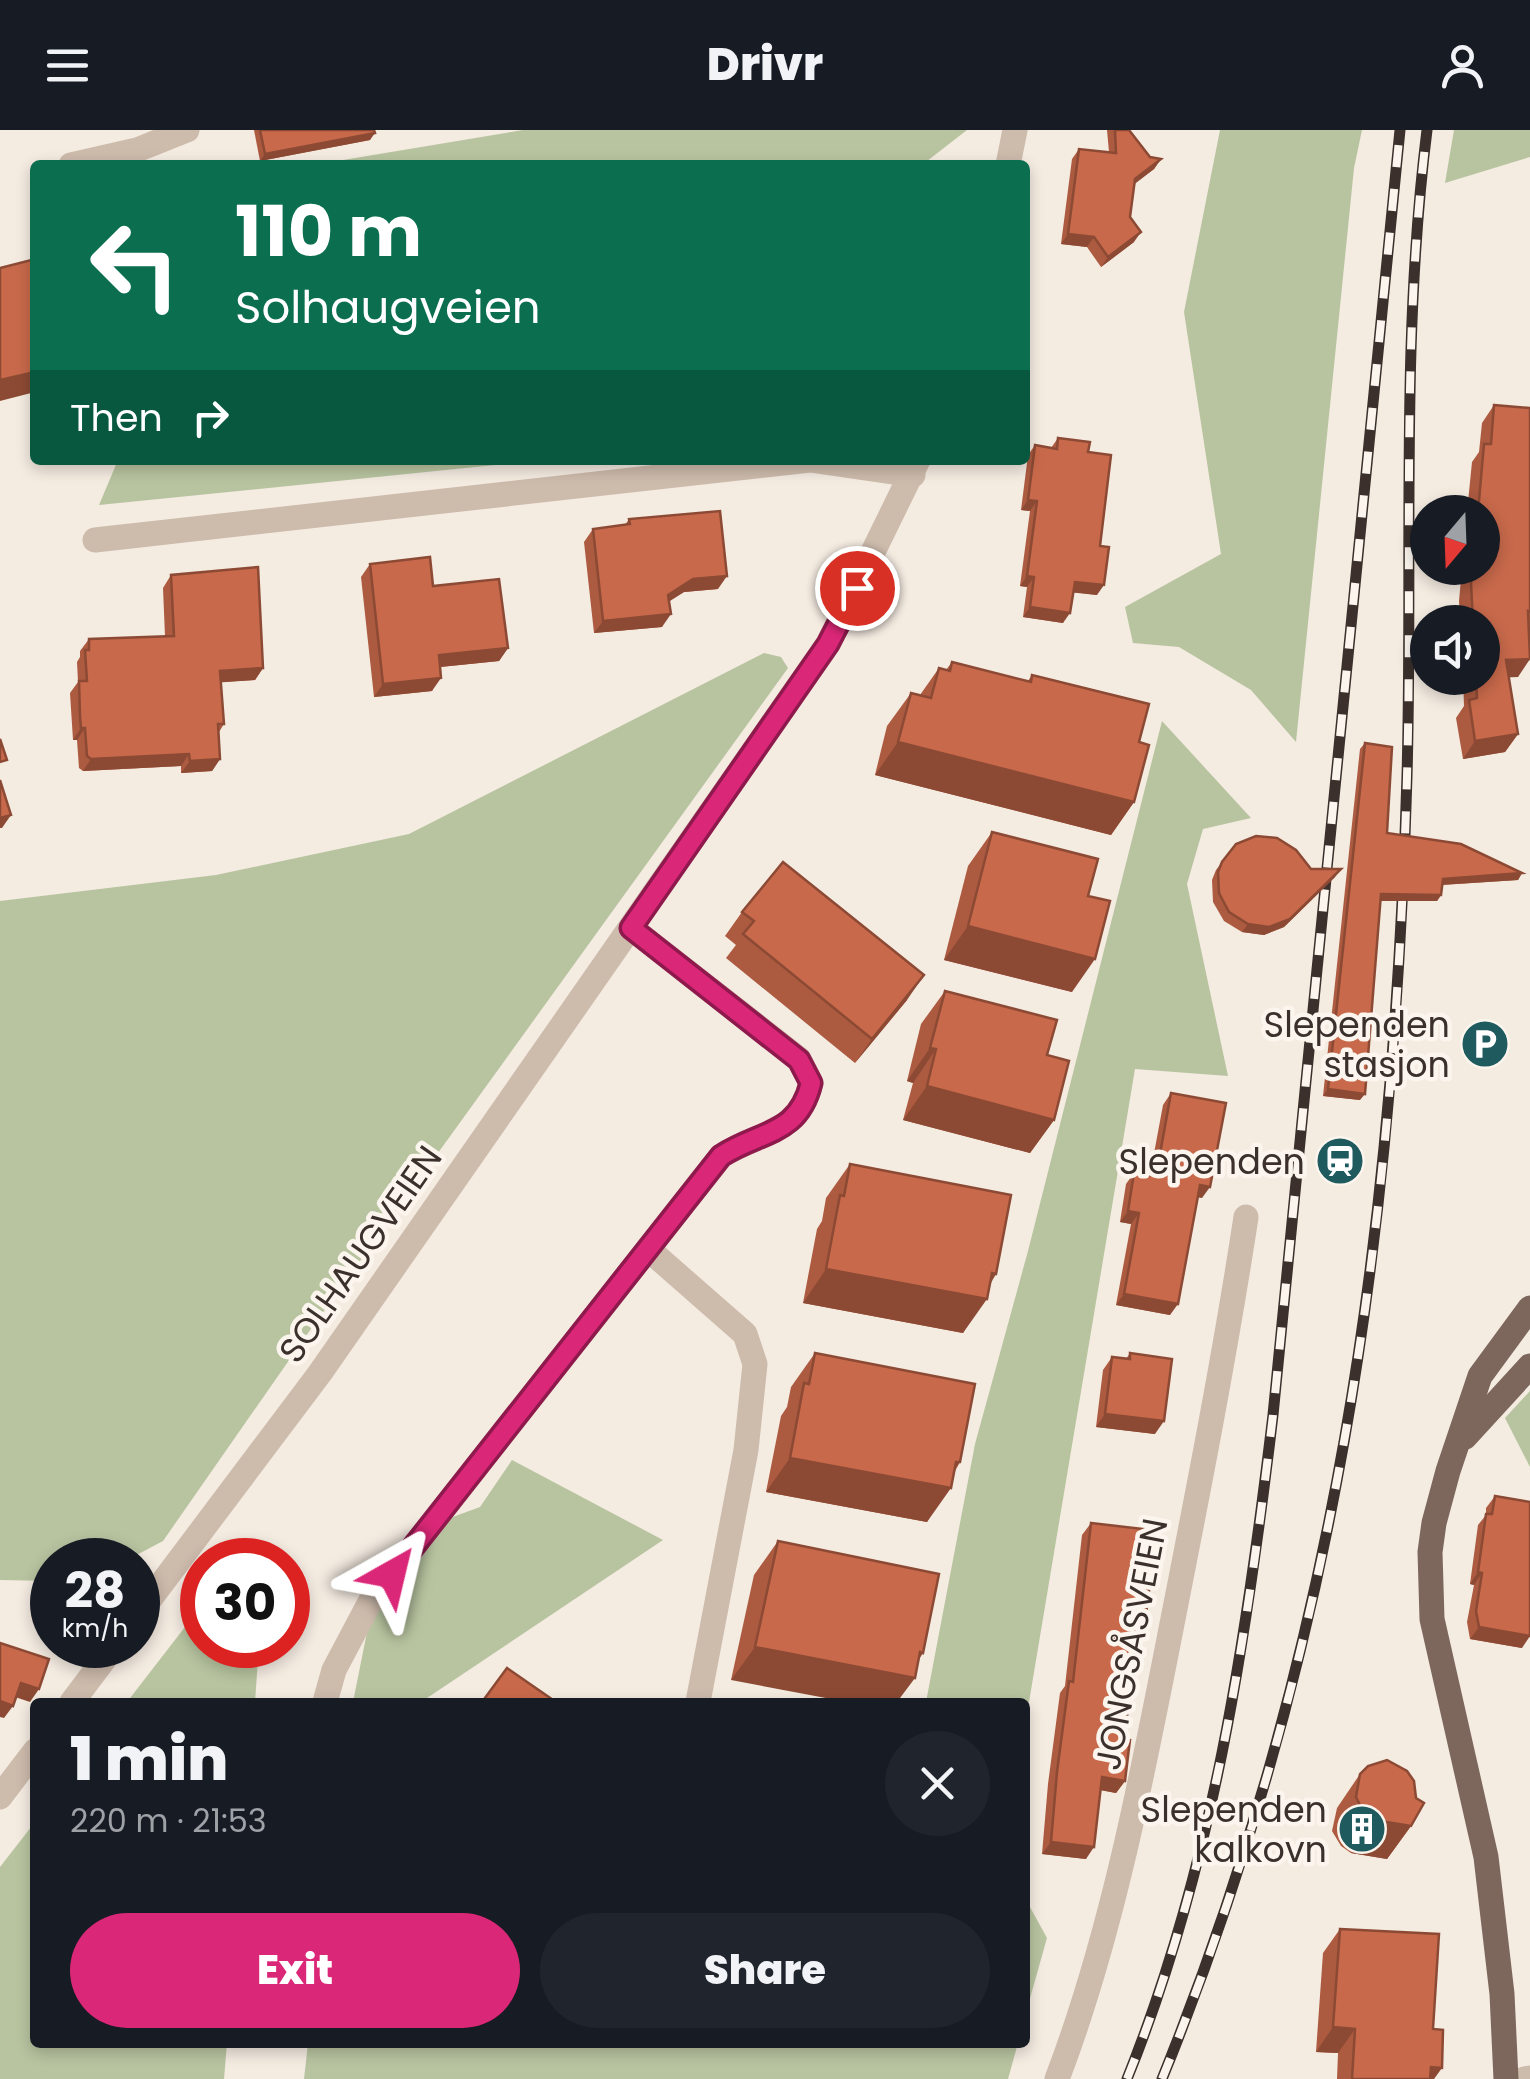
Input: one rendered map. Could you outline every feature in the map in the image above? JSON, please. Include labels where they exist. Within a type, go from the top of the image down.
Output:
[{"type":"main road","points":[[1506,2079],[1502,1994],[1486,1857],[1432,1619],[1429,1585],[1434,1523],[1480,1376],[1530,1308]]},
{"type":"main road","points":[[1458,1444],[1530,1366]]},
{"type":"street","points":[[92,160],[137,150],[187,130]]},
{"type":"street","points":[[1009,160],[1015,130]]},
{"type":"street","name":"SOLHAUGVEIEN","points":[[95,540],[765,465]]},
{"type":"street","name":"SOLHAUGVEIEN","points":[[160,1586],[320,1373],[828,644],[916,467],[886,465]]},
{"type":"street","points":[[326,1698],[334,1670],[370,1602],[721,1156],[744,1141],[785,1128],[806,1105],[811,1083],[799,1060],[631,928]]},
{"type":"street","name":"JONGSÅSVEIEN","points":[[1057,2079],[1075,2031],[1128,1836],[1212,1419],[1246,1217]]},
{"type":"street","points":[[648,1249],[745,1334],[756,1364],[746,1450],[699,1698]]},
{"type":"street","points":[[75,1698],[98,1668]]},
{"type":"street","points":[[0,1798],[30,1758]]},
{"type":"green space","points":[[523,130],[967,130],[928,160],[343,160]]},
{"type":"green space","points":[[1220,130],[1362,130],[1354,168],[1296,742],[1251,690],[1179,647],[1133,643],[1125,607],[1221,554],[1184,312]]},
{"type":"green space","points":[[1454,130],[1530,130],[1530,157],[1445,183]]},
{"type":"green space","points":[[116,465],[496,465],[99,505]]},
{"type":"green space","points":[[764,653],[781,657],[788,668],[308,1333],[163,1541],[30,1538],[30,1581],[0,1580],[0,901],[216,875],[409,834]]},
{"type":"green space","points":[[1162,721],[1251,818],[1203,829],[1187,884],[1228,1076],[1135,1069],[1030,1698],[927,1698],[975,1444]]},
{"type":"green space","points":[[1530,1391],[1530,1467],[1505,1418]]},
{"type":"green space","points":[[512,1460],[663,1540],[427,1698],[354,1698],[368,1627],[431,1525],[480,1507]]},
{"type":"green space","points":[[180,1633],[180,1668],[257,1668],[255,1698],[130,1698],[153,1668],[160,1668],[160,1659]]},
{"type":"green space","points":[[30,1828],[30,2048],[227,2048],[224,2079],[0,2079],[0,1867]]},
{"type":"green space","points":[[1030,1907],[1047,1938],[1030,1998]]},
{"type":"green space","points":[[307,2048],[1017,2048],[1008,2079],[304,2079]]},
{"type":"building","points":[[260,130],[374,130],[375,133],[265,154]]},
{"type":"building","points":[[1115,130],[1129,130],[1150,157],[1161,159],[1135,179],[1130,217],[1141,232],[1108,257],[1094,237],[1068,234],[1079,149],[1116,153]]},
{"type":"building","points":[[30,260],[30,373],[0,380],[0,268]]},
{"type":"building","points":[[1494,405],[1530,408],[1530,659],[1506,660],[1518,734],[1475,741],[1469,700],[1477,695],[1500,695],[1500,605],[1472,605],[1471,585],[1500,585],[1500,495],[1480,495],[1484,444],[1491,444]]},
{"type":"building","points":[[1058,438],[1090,442],[1088,452],[1111,455],[1100,546],[1109,547],[1104,585],[1075,582],[1070,613],[1030,607],[1034,577],[1027,576],[1037,501],[1028,500],[1035,445],[1057,449]]},
{"type":"building","points":[[720,511],[727,576],[693,579],[668,595],[671,614],[603,621],[593,529],[630,524],[629,519]]},
{"type":"building","points":[[430,557],[433,586],[499,579],[508,648],[439,655],[441,678],[383,684],[370,564]]},
{"type":"building","points":[[258,567],[263,668],[220,671],[224,724],[218,724],[220,759],[190,761],[189,754],[91,759],[87,756],[79,681],[87,681],[85,650],[89,650],[89,639],[174,636],[171,575]]},
{"type":"building","points":[[952,662],[1031,682],[1032,675],[1149,704],[1139,742],[1149,745],[1134,802],[898,742],[911,693],[931,698],[939,668],[950,671]]},
{"type":"building","points":[[0,739],[7,760],[0,762]]},
{"type":"building","points":[[1365,743],[1392,747],[1387,833],[1461,844],[1522,873],[1443,879],[1441,895],[1381,894],[1365,1094],[1328,1089]]},
{"type":"building","points":[[0,780],[11,815],[0,818]]},
{"type":"building","points":[[992,832],[1098,859],[1088,896],[1110,901],[1095,959],[968,926]]},
{"type":"building","points":[[1256,836],[1277,838],[1296,850],[1311,869],[1341,869],[1290,919],[1269,927],[1248,924],[1229,912],[1219,893],[1218,872],[1222,862],[1236,844]]},
{"type":"building","points":[[783,862],[924,975],[872,1039],[743,934],[754,921],[742,912]]},
{"type":"building","points":[[945,991],[1057,1020],[1047,1055],[1069,1061],[1054,1120],[927,1086],[936,1049],[930,1048]]},
{"type":"building","points":[[1171,1093],[1226,1103],[1210,1187],[1200,1185],[1178,1304],[1124,1294],[1139,1213],[1128,1211],[1134,1173],[1156,1176]]},
{"type":"building","points":[[850,1164],[1011,1195],[996,1274],[992,1273],[987,1299],[826,1269]]},
{"type":"building","points":[[815,1353],[975,1384],[951,1488],[790,1458],[804,1383],[809,1384]]},
{"type":"building","points":[[1130,1353],[1172,1359],[1164,1421],[1105,1414],[1112,1357],[1130,1359]]},
{"type":"building","points":[[1495,1496],[1530,1502],[1530,1636],[1479,1627],[1476,1611],[1482,1573],[1478,1572],[1486,1514],[1492,1514]]},
{"type":"building","points":[[1091,1523],[1152,1530],[1145,1622],[1139,1622],[1124,1739],[1130,1740],[1125,1781],[1102,1777],[1094,1847],[1051,1842]]},
{"type":"building","points":[[778,1541],[939,1574],[915,1678],[755,1647]]},
{"type":"building","points":[[0,1643],[30,1653],[30,1668],[46,1668],[39,1689],[21,1683],[13,1706],[0,1701]]},
{"type":"building","points":[[507,1668],[550,1698],[485,1698]]},
{"type":"building","points":[[1387,1760],[1407,1771],[1414,1781],[1416,1798],[1424,1803],[1411,1826],[1374,1820],[1364,1813],[1356,1797],[1360,1774],[1368,1766]]},
{"type":"building","points":[[1340,1929],[1439,1934],[1433,2029],[1443,2030],[1442,2068],[1431,2067],[1430,2079],[1352,2079],[1355,2029],[1333,2027]]},
{"type":"railway","points":[[1127,2079],[1157,1999],[1204,1835],[1251,1585],[1273,1415],[1400,130]]},
{"type":"railway","points":[[1162,2079],[1222,1920],[1271,1760],[1312,1600],[1345,1439],[1369,1277],[1388,1112],[1400,945],[1407,776],[1410,372],[1427,130]]},
{"type":"place","name":"Slependen stasjon","points":[[1485,1044]]},
{"type":"place","name":"Slependen","points":[[1340,1161]]},
{"type":"place","name":"Slependen kalkovn","points":[[1362,1829]]},
{"type":"route","points":[[392,1574],[721,1156],[744,1141],[785,1128],[806,1105],[811,1083],[799,1060],[631,928],[828,644],[857,588]]}]
